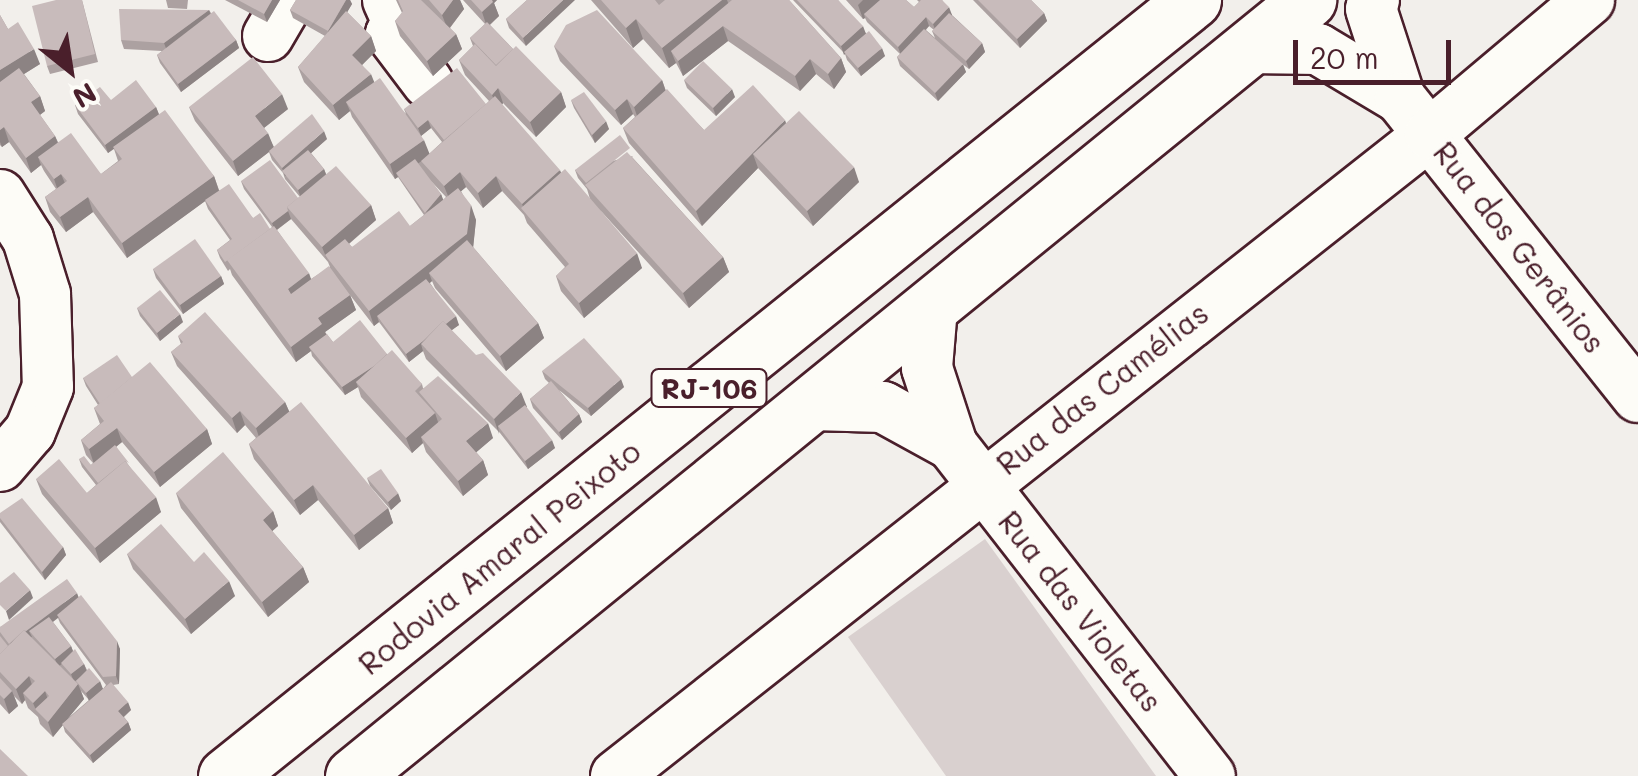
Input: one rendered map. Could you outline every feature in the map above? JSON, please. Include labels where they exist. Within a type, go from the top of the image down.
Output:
[{"type":"highway","name":"Rodovia Amaral Peixoto","points":[[226,776],[1192,0]]},
{"type":"highway","name":"RJ-106","points":[[353,776],[1308,0]]},
{"type":"street","points":[[388,0],[399,25],[391,34],[428,82]]},
{"type":"street","name":"Rua dos Gerânios","points":[[1374,0],[1371,9],[1415,116],[1638,397]]},
{"type":"street","name":"Rua das Camélias","points":[[616,776],[967,464],[1415,116],[1589,0]]},
{"type":"street","name":"Rua dos Gerânios","points":[[1249,48],[1318,49],[1415,116]]},
{"type":"street","points":[[0,196],[28,239],[44,294],[48,386],[30,431],[0,466]]},
{"type":"street","name":"Rua das Violetas","points":[[932,307],[927,368],[967,464],[1210,776]]},
{"type":"street","name":"Rua das Violetas","points":[[813,405],[883,407],[967,464]]},
{"type":"shaded area","points":[[985,539],[1156,776],[946,776],[848,637]]},
{"type":"building","points":[[56,0],[82,0],[95,54],[47,66],[32,6]]},
{"type":"building","points":[[238,0],[272,0],[264,14]]},
{"type":"building","points":[[296,0],[346,0],[328,31],[290,10]]},
{"type":"building","points":[[398,0],[421,0],[456,34],[427,61],[395,21],[403,11]]},
{"type":"building","points":[[429,0],[453,0],[442,15]]},
{"type":"building","points":[[471,0],[492,0],[493,2],[482,12]]},
{"type":"building","points":[[527,0],[563,0],[523,38],[506,19]]},
{"type":"building","points":[[601,0],[655,0],[659,5],[665,0],[722,0],[662,48],[636,19],[626,28]]},
{"type":"building","points":[[732,0],[789,0],[841,58],[828,74],[810,59],[795,76],[723,26],[678,61],[671,51]]},
{"type":"building","points":[[797,0],[838,0],[863,26],[841,46]]},
{"type":"building","points":[[880,0],[906,0],[914,7],[921,0],[942,0],[949,7],[933,24],[926,17],[898,47],[864,14]]},
{"type":"building","points":[[978,0],[1031,0],[1044,13],[1017,39]]},
{"type":"building","points":[[119,9],[209,10],[164,43],[121,40]]},
{"type":"building","points":[[597,10],[662,80],[634,107],[627,99],[615,110],[554,46],[566,25]]},
{"type":"building","points":[[214,11],[236,40],[178,84],[157,55]]},
{"type":"building","points":[[346,11],[371,36],[352,55],[371,74],[333,105],[298,67]]},
{"type":"building","points":[[949,13],[982,43],[966,61],[932,31]]},
{"type":"building","points":[[0,15],[8,29],[18,22],[34,49],[0,70]]},
{"type":"building","points":[[487,22],[513,49],[496,65],[470,38]]},
{"type":"building","points":[[924,29],[963,64],[935,93],[897,57]]},
{"type":"building","points":[[869,31],[882,48],[858,68],[844,52]]},
{"type":"building","points":[[475,44],[496,66],[516,46],[561,92],[530,122],[498,88],[492,95],[459,60]]},
{"type":"building","points":[[253,57],[282,94],[255,116],[268,133],[233,161],[189,107]]},
{"type":"building","points":[[703,61],[732,89],[713,108],[684,80]]},
{"type":"building","points":[[19,68],[40,96],[31,102],[55,136],[26,158],[4,127],[0,130],[0,82]]},
{"type":"building","points":[[457,68],[486,104],[444,140],[428,120],[418,128],[404,109]]},
{"type":"building","points":[[380,78],[424,140],[390,164],[346,102]]},
{"type":"building","points":[[136,80],[156,107],[105,145],[75,105],[100,87],[111,100]]},
{"type":"building","points":[[753,85],[785,120],[696,211],[623,128],[667,89],[704,130]]},
{"type":"building","points":[[584,92],[606,121],[592,135],[571,100]]},
{"type":"building","points":[[495,96],[560,170],[522,204],[496,176],[478,193],[460,172],[444,186],[421,161]]},
{"type":"building","points":[[165,110],[214,176],[122,243],[88,197],[60,217],[45,197],[67,181],[61,174],[54,179],[38,157],[71,133],[101,174],[122,159],[113,147]]},
{"type":"building","points":[[799,111],[854,167],[807,211],[753,154]]},
{"type":"building","points":[[312,114],[324,131],[282,168],[269,151]]},
{"type":"building","points":[[620,135],[630,148],[586,183],[575,170]]},
{"type":"building","points":[[308,150],[324,169],[298,190],[282,171]]},
{"type":"building","points":[[627,152],[723,257],[683,293],[585,185]]},
{"type":"building","points":[[415,159],[441,194],[425,213],[396,173]]},
{"type":"building","points":[[270,160],[298,198],[272,223],[241,181]]},
{"type":"building","points":[[336,166],[371,205],[322,247],[287,207]]},
{"type":"building","points":[[565,169],[637,253],[579,303],[556,276],[569,264],[521,208]]},
{"type":"building","points":[[229,184],[253,218],[260,213],[270,229],[225,262],[217,250],[232,239],[205,200]]},
{"type":"building","points":[[458,188],[471,205],[467,234],[369,311],[325,255],[345,239],[352,247],[399,211],[410,226]]},
{"type":"building","points":[[274,226],[309,273],[288,289],[291,294],[329,266],[350,295],[318,318],[322,324],[291,347],[227,260]]},
{"type":"building","points":[[195,239],[221,276],[180,305],[153,269]]},
{"type":"building","points":[[467,240],[538,323],[500,356],[429,273]]},
{"type":"building","points":[[426,279],[456,316],[446,324],[443,321],[406,354],[377,316]]},
{"type":"building","points":[[160,290],[180,314],[157,333],[137,308]]},
{"type":"building","points":[[205,312],[285,402],[256,428],[240,411],[232,418],[171,352],[183,342],[178,336]]},
{"type":"building","points":[[360,320],[387,354],[342,387],[309,347],[327,334],[333,342]]},
{"type":"building","points":[[443,321],[476,355],[483,353],[521,392],[494,419],[421,344]]},
{"type":"building","points":[[584,338],[621,379],[588,408],[542,371]]},
{"type":"building","points":[[392,350],[422,384],[415,391],[435,413],[406,438],[356,382]]},
{"type":"building","points":[[117,355],[132,377],[100,404],[83,378]]},
{"type":"building","points":[[150,362],[207,429],[154,472],[117,428],[89,449],[81,440],[104,421],[94,408]]},
{"type":"building","points":[[438,376],[488,423],[466,441],[483,460],[458,481],[421,437],[442,419],[419,392]]},
{"type":"building","points":[[551,381],[579,414],[559,432],[530,399]]},
{"type":"building","points":[[301,402],[388,508],[354,535],[313,485],[294,500],[249,444]]},
{"type":"building","points":[[525,405],[552,440],[525,461],[498,426]]},
{"type":"building","points":[[115,445],[129,463],[125,461],[98,483],[79,459],[84,456],[91,465]]},
{"type":"building","points":[[223,452],[273,511],[263,520],[303,567],[262,602],[176,493]]},
{"type":"building","points":[[59,459],[87,493],[125,461],[156,497],[95,548],[36,479]]},
{"type":"building","points":[[381,469],[398,493],[388,502],[367,478]]},
{"type":"building","points":[[22,498],[63,547],[42,572],[0,518],[0,513]]},
{"type":"building","points":[[161,524],[194,562],[204,552],[229,581],[185,619],[127,554]]},
{"type":"building","points":[[14,572],[30,590],[6,611],[0,605],[0,583]]},
{"type":"building","points":[[67,579],[77,593],[9,644],[0,627]]},
{"type":"building","points":[[81,595],[117,641],[116,676],[103,677],[57,615]]},
{"type":"building","points":[[49,617],[71,646],[55,659],[29,631]]},
{"type":"building","points":[[24,630],[78,684],[48,722],[35,709],[49,696],[45,691],[33,703],[23,693],[35,681],[29,676],[16,689],[0,672],[0,654]]},
{"type":"building","points":[[0,636],[8,646],[0,654]]},
{"type":"building","points":[[75,649],[84,664],[71,674],[61,663]]},
{"type":"building","points":[[89,668],[100,681],[86,693],[76,681]]},
{"type":"building","points":[[0,678],[12,691],[4,699],[0,695]]},
{"type":"building","points":[[111,682],[128,702],[118,711],[128,722],[90,755],[62,724]]},
{"type":"building","points":[[0,749],[28,776],[0,776]]}]
